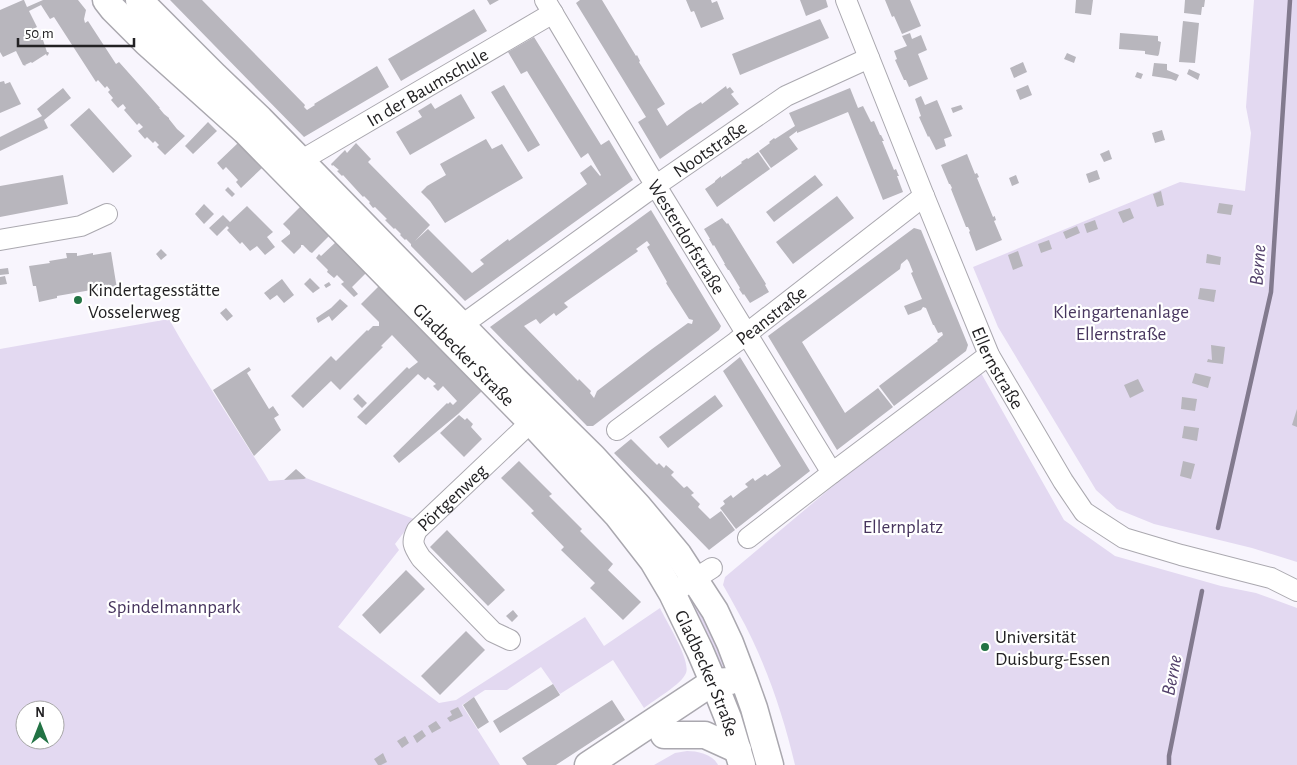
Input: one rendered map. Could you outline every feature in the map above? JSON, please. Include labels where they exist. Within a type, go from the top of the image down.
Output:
[{"type":"main road","name":"Gladbecker Straße","points":[[106,0],[147,43],[245,130],[531,422],[618,516],[653,562],[672,593],[712,680],[740,758]]},
{"type":"main road","name":"Gladbecker Straße","points":[[139,0],[302,160],[515,380],[593,457],[632,499],[678,554],[703,573],[715,611],[744,680],[770,765]]},
{"type":"main road","points":[[588,765],[712,680],[744,680]]},
{"type":"main road","points":[[620,765],[664,735],[712,680]]},
{"type":"main road","points":[[664,735],[705,735],[740,758]]},
{"type":"street","name":"Ellernstraße","points":[[846,0],[990,355],[1063,481],[1084,512],[1124,538],[1180,555],[1271,578],[1297,591]]},
{"type":"street","name":"In der Baumschule","points":[[302,160],[549,6]]},
{"type":"street","name":"Westerdorfstraße","points":[[549,6],[746,334],[832,473]]},
{"type":"street","name":"Nootstraße","points":[[462,325],[656,185],[786,96],[869,58]]},
{"type":"street","name":"Peanstraße","points":[[617,430],[746,334],[924,196]]},
{"type":"street","points":[[0,240],[81,226],[107,214]]},
{"type":"street","points":[[748,538],[990,355]]},
{"type":"street","name":"Pörtgenweg","points":[[510,640],[493,632],[421,558],[415,549],[413,537],[417,530],[531,422]]},
{"type":"street","points":[[672,593],[703,573]]},
{"type":"green space","name":"Kleingartenanlage Ellernstraße","points":[[1254,0],[1297,0],[1297,562],[1252,548],[1154,524],[1117,509],[1096,490],[998,327],[973,267],[1180,182],[1245,191],[1251,133],[1246,107]]},
{"type":"green space","name":"Spindelmannpark","points":[[169,319],[269,481],[306,478],[414,519],[395,544],[399,550],[338,627],[439,703],[456,700],[585,617],[604,646],[660,608],[682,650],[687,667],[686,673],[674,687],[644,708],[613,660],[560,694],[541,667],[507,690],[485,690],[462,705],[500,765],[0,765],[0,349]]},
{"type":"green space","name":"Ellernplatz","points":[[981,373],[1064,520],[1115,556],[1221,586],[1256,593],[1297,608],[1297,765],[795,765],[787,733],[771,685],[742,618],[723,585],[725,577],[839,481]]},
{"type":"green space","points":[[693,594],[728,663],[723,679],[691,614],[690,598]]},
{"type":"green space","points":[[687,751],[709,756],[718,765],[654,765],[675,753]]},
{"type":"building","points":[[23,0],[27,7],[43,0],[78,0],[86,10],[85,23],[88,21],[116,64],[119,62],[185,136],[165,155],[157,147],[159,145],[155,141],[153,143],[147,137],[145,139],[138,131],[143,127],[139,123],[137,125],[124,110],[126,108],[123,104],[118,108],[111,100],[113,98],[108,92],[110,90],[107,86],[105,88],[98,80],[96,82],[54,17],[50,19],[41,5],[29,11],[37,27],[35,28],[49,53],[48,55],[46,54],[26,66],[23,65],[16,51],[3,57],[0,52],[0,10]]},
{"type":"building","points":[[170,0],[202,0],[305,105],[304,107],[307,110],[377,66],[389,87],[304,137]]},
{"type":"building","points":[[487,0],[499,0],[490,5]]},
{"type":"building","points":[[580,0],[602,0],[665,104],[657,109],[667,126],[726,86],[727,89],[730,87],[734,92],[731,94],[739,104],[660,159],[638,122],[646,117],[576,3]]},
{"type":"building","points":[[686,0],[711,0],[712,3],[717,1],[724,19],[701,28],[694,11],[691,12]]},
{"type":"building","points":[[800,0],[826,0],[828,7],[806,16]]},
{"type":"building","points":[[885,0],[910,0],[921,26],[902,34]]},
{"type":"building","points":[[1076,0],[1093,0],[1091,15],[1075,13]]},
{"type":"building","points":[[1185,0],[1205,0],[1201,15],[1184,13]]},
{"type":"building","points":[[474,9],[487,31],[401,81],[388,59]]},
{"type":"building","points":[[820,19],[829,38],[740,75],[732,54]]},
{"type":"building","points":[[1183,21],[1199,23],[1195,63],[1179,62]]},
{"type":"building","points":[[910,33],[912,39],[921,35],[927,50],[918,54],[928,79],[909,87],[895,60],[897,59],[894,51],[907,46],[902,36]]},
{"type":"building","points":[[1120,33],[1158,36],[1158,41],[1161,42],[1158,56],[1145,54],[1145,51],[1119,49]]},
{"type":"building","points":[[534,37],[601,145],[609,140],[633,180],[465,301],[411,244],[385,220],[387,219],[375,207],[373,208],[370,202],[331,164],[345,150],[347,153],[356,143],[371,159],[368,162],[430,225],[415,241],[428,229],[472,273],[484,264],[480,260],[587,184],[580,173],[591,165],[601,175],[588,153],[581,158],[527,71],[521,74],[508,52]]},
{"type":"building","points":[[1067,53],[1076,57],[1074,63],[1064,59]]},
{"type":"building","points":[[1023,62],[1027,72],[1014,78],[1010,68]]},
{"type":"building","points":[[1154,63],[1167,64],[1167,70],[1179,75],[1176,81],[1152,76]]},
{"type":"building","points":[[1189,69],[1200,74],[1198,80],[1187,74]]},
{"type":"building","points":[[1137,72],[1143,74],[1141,79],[1135,77]]},
{"type":"building","points":[[4,81],[5,84],[10,82],[21,104],[0,113],[0,82]]},
{"type":"building","points":[[504,85],[540,145],[528,152],[491,92]]},
{"type":"building","points":[[1028,85],[1032,95],[1020,100],[1016,90]]},
{"type":"building","points":[[63,88],[71,98],[44,120],[48,128],[0,151],[0,137],[42,116],[37,109]]},
{"type":"building","points":[[850,88],[858,108],[863,106],[871,122],[874,121],[884,141],[882,141],[894,170],[896,169],[899,176],[897,176],[903,192],[883,200],[848,112],[797,133],[797,131],[789,137],[798,149],[771,168],[759,151],[774,138],[795,126],[789,113]]},
{"type":"building","points":[[461,94],[475,118],[410,155],[396,132],[422,117],[418,111],[431,103],[435,109]]},
{"type":"building","points":[[921,96],[925,105],[937,100],[952,136],[944,139],[946,146],[936,150],[919,117],[921,116],[915,99]]},
{"type":"building","points":[[961,105],[963,109],[953,113],[951,108]]},
{"type":"building","points":[[89,108],[132,156],[113,173],[70,125]]},
{"type":"building","points":[[208,122],[217,131],[193,154],[185,146]]},
{"type":"building","points":[[1162,130],[1165,140],[1155,143],[1152,133]]},
{"type":"building","points":[[486,139],[492,149],[502,144],[523,178],[445,223],[430,201],[421,192],[427,186],[446,175],[440,164]]},
{"type":"building","points":[[238,143],[262,168],[241,188],[236,182],[238,180],[226,167],[223,170],[217,163]]},
{"type":"building","points":[[1109,150],[1112,159],[1104,162],[1100,154]]},
{"type":"building","points":[[758,152],[770,169],[717,207],[705,189],[741,162]]},
{"type":"building","points":[[967,154],[975,174],[977,173],[979,177],[977,178],[993,217],[995,216],[996,220],[994,221],[1002,240],[976,251],[970,231],[966,227],[952,188],[941,165]]},
{"type":"building","points":[[1097,170],[1100,179],[1089,183],[1086,174]]},
{"type":"building","points":[[63,175],[68,204],[0,217],[0,186]]},
{"type":"building","points":[[815,175],[823,185],[774,222],[766,212]]},
{"type":"building","points":[[1016,175],[1019,183],[1012,186],[1009,178]]},
{"type":"building","points":[[228,187],[235,194],[232,197],[225,190]]},
{"type":"building","points":[[1161,191],[1164,205],[1157,207],[1153,194]]},
{"type":"building","points":[[837,196],[854,218],[793,264],[776,242]]},
{"type":"building","points":[[1219,203],[1233,205],[1231,215],[1217,213]]},
{"type":"building","points":[[204,204],[214,214],[204,224],[195,214]]},
{"type":"building","points":[[247,206],[273,232],[267,237],[275,247],[265,255],[257,246],[250,251],[242,242],[240,244],[227,230],[229,228],[227,226],[217,236],[209,228],[223,215],[230,222]]},
{"type":"building","points":[[301,206],[330,235],[312,253],[301,245],[294,254],[281,241],[290,234],[290,231],[283,224]]},
{"type":"building","points":[[1130,208],[1134,218],[1123,223],[1118,212]]},
{"type":"building","points":[[651,210],[721,326],[719,330],[593,426],[587,426],[490,327]],"holes":[[[647,241],[650,245],[647,247],[666,283],[689,319],[693,320],[692,324],[688,323],[652,349],[597,391],[594,398],[590,393],[591,391],[579,379],[578,381],[524,326],[536,319],[540,324],[554,313],[556,316],[568,307],[564,303],[637,252],[636,249]]]},
{"type":"building","points":[[722,218],[728,223],[766,284],[769,292],[750,303],[739,289],[704,229]]},
{"type":"building","points":[[1095,220],[1098,229],[1087,233],[1084,224]]},
{"type":"building","points":[[1077,226],[1080,233],[1066,239],[1063,232]]},
{"type":"building","points":[[914,228],[921,230],[968,345],[966,351],[894,406],[879,386],[938,341],[943,335],[942,332],[938,333],[926,308],[923,307],[921,310],[908,315],[904,306],[922,299],[907,259],[901,264],[900,269],[802,342],[845,413],[878,388],[893,407],[837,450],[768,336]]},
{"type":"building","points":[[1049,240],[1052,249],[1041,253],[1038,244]]},
{"type":"building","points":[[336,242],[366,273],[352,287],[358,294],[354,297],[341,284],[344,282],[337,275],[334,278],[327,272],[328,270],[316,258],[319,254],[321,256]]},
{"type":"building","points":[[161,249],[167,255],[161,260],[156,254]]},
{"type":"building","points":[[1018,251],[1023,266],[1013,270],[1008,255]]},
{"type":"building","points":[[111,252],[117,289],[98,292],[97,289],[57,296],[57,298],[39,302],[29,266],[67,258],[66,253],[77,253],[77,256]]},
{"type":"building","points":[[1207,254],[1221,257],[1220,265],[1206,263]]},
{"type":"building","points":[[8,268],[9,274],[0,275],[0,269]]},
{"type":"building","points":[[5,276],[7,284],[0,285],[0,277]]},
{"type":"building","points":[[310,278],[320,288],[313,293],[304,284]]},
{"type":"building","points":[[282,279],[294,295],[284,303],[277,295],[270,300],[264,293]]},
{"type":"building","points":[[329,282],[331,285],[326,288],[324,285]]},
{"type":"building","points":[[379,286],[482,391],[458,414],[399,463],[393,456],[447,403],[450,402],[453,405],[457,401],[443,386],[438,391],[433,386],[436,384],[428,377],[425,380],[418,374],[366,425],[357,417],[407,367],[409,369],[418,362],[392,335],[381,346],[383,347],[340,390],[331,381],[303,408],[291,396],[331,356],[336,361],[367,330],[373,326],[379,326],[379,322],[361,304]]},
{"type":"building","points":[[1200,288],[1216,290],[1214,302],[1198,299]]},
{"type":"building","points":[[340,299],[348,306],[332,321],[329,316],[318,323],[316,318]]},
{"type":"building","points":[[226,308],[233,316],[227,321],[220,313]]},
{"type":"building","points":[[1211,345],[1225,347],[1223,364],[1207,362],[1208,359],[1212,360]]},
{"type":"building","points":[[740,357],[810,471],[736,529],[720,508],[725,504],[723,501],[731,495],[733,498],[748,487],[745,484],[753,478],[755,481],[765,474],[767,476],[781,466],[723,371]]},
{"type":"building","points":[[249,367],[251,370],[247,373],[269,409],[273,406],[279,415],[274,418],[281,430],[254,456],[213,390]]},
{"type":"building","points":[[1195,373],[1211,377],[1208,388],[1192,383]]},
{"type":"building","points":[[1138,379],[1144,391],[1130,398],[1124,385]]},
{"type":"building","points":[[358,394],[367,403],[362,408],[353,399]]},
{"type":"building","points":[[715,395],[723,406],[668,448],[659,437]]},
{"type":"building","points":[[1182,397],[1197,399],[1195,411],[1181,409]]},
{"type":"building","points":[[1297,409],[1297,427],[1292,425]]},
{"type":"building","points":[[459,415],[465,420],[467,418],[473,424],[471,427],[482,439],[464,457],[440,433]]},
{"type":"building","points":[[1184,426],[1199,428],[1197,441],[1182,438]]},
{"type":"building","points":[[631,439],[657,465],[659,463],[664,468],[666,465],[674,472],[671,475],[684,488],[687,486],[694,493],[691,495],[700,504],[698,507],[710,519],[721,511],[735,530],[709,550],[614,453]]},
{"type":"building","points":[[519,461],[552,494],[549,496],[582,529],[580,531],[613,564],[608,570],[641,602],[623,620],[590,588],[595,583],[561,550],[564,547],[531,513],[534,511],[501,478]]},
{"type":"building","points":[[1183,461],[1195,464],[1191,479],[1180,476]]},
{"type":"building","points":[[296,469],[306,478],[284,480]]},
{"type":"building","points":[[447,530],[505,590],[488,606],[430,547]]},
{"type":"building","points":[[406,570],[425,589],[380,634],[362,615]]},
{"type":"building","points":[[513,610],[518,616],[512,622],[506,616]]},
{"type":"building","points":[[466,631],[485,650],[440,695],[421,676]]},
{"type":"building","points":[[553,684],[560,695],[500,733],[493,721]]},
{"type":"building","points":[[474,697],[489,722],[478,729],[463,705]]},
{"type":"building","points":[[612,700],[625,720],[556,765],[527,765],[522,758]]},
{"type":"building","points":[[458,707],[463,716],[450,722],[447,718],[452,715],[450,711]]},
{"type":"building","points":[[436,721],[441,728],[432,733],[428,726]]},
{"type":"building","points":[[422,730],[426,736],[417,743],[413,736]]},
{"type":"building","points":[[405,736],[409,743],[402,748],[397,741]]},
{"type":"building","points":[[383,753],[387,762],[378,765],[374,759]]},
{"type":"waterway","name":"Berne","points":[[1218,528],[1271,292],[1290,0]]},
{"type":"waterway","name":"Berne","points":[[1169,765],[1169,756],[1202,591]]},
{"type":"place","name":"Kindertagesstätte Vosselerweg","points":[[78,300]]},
{"type":"place","name":"Universität Duisburg-Essen","points":[[985,647]]}]
